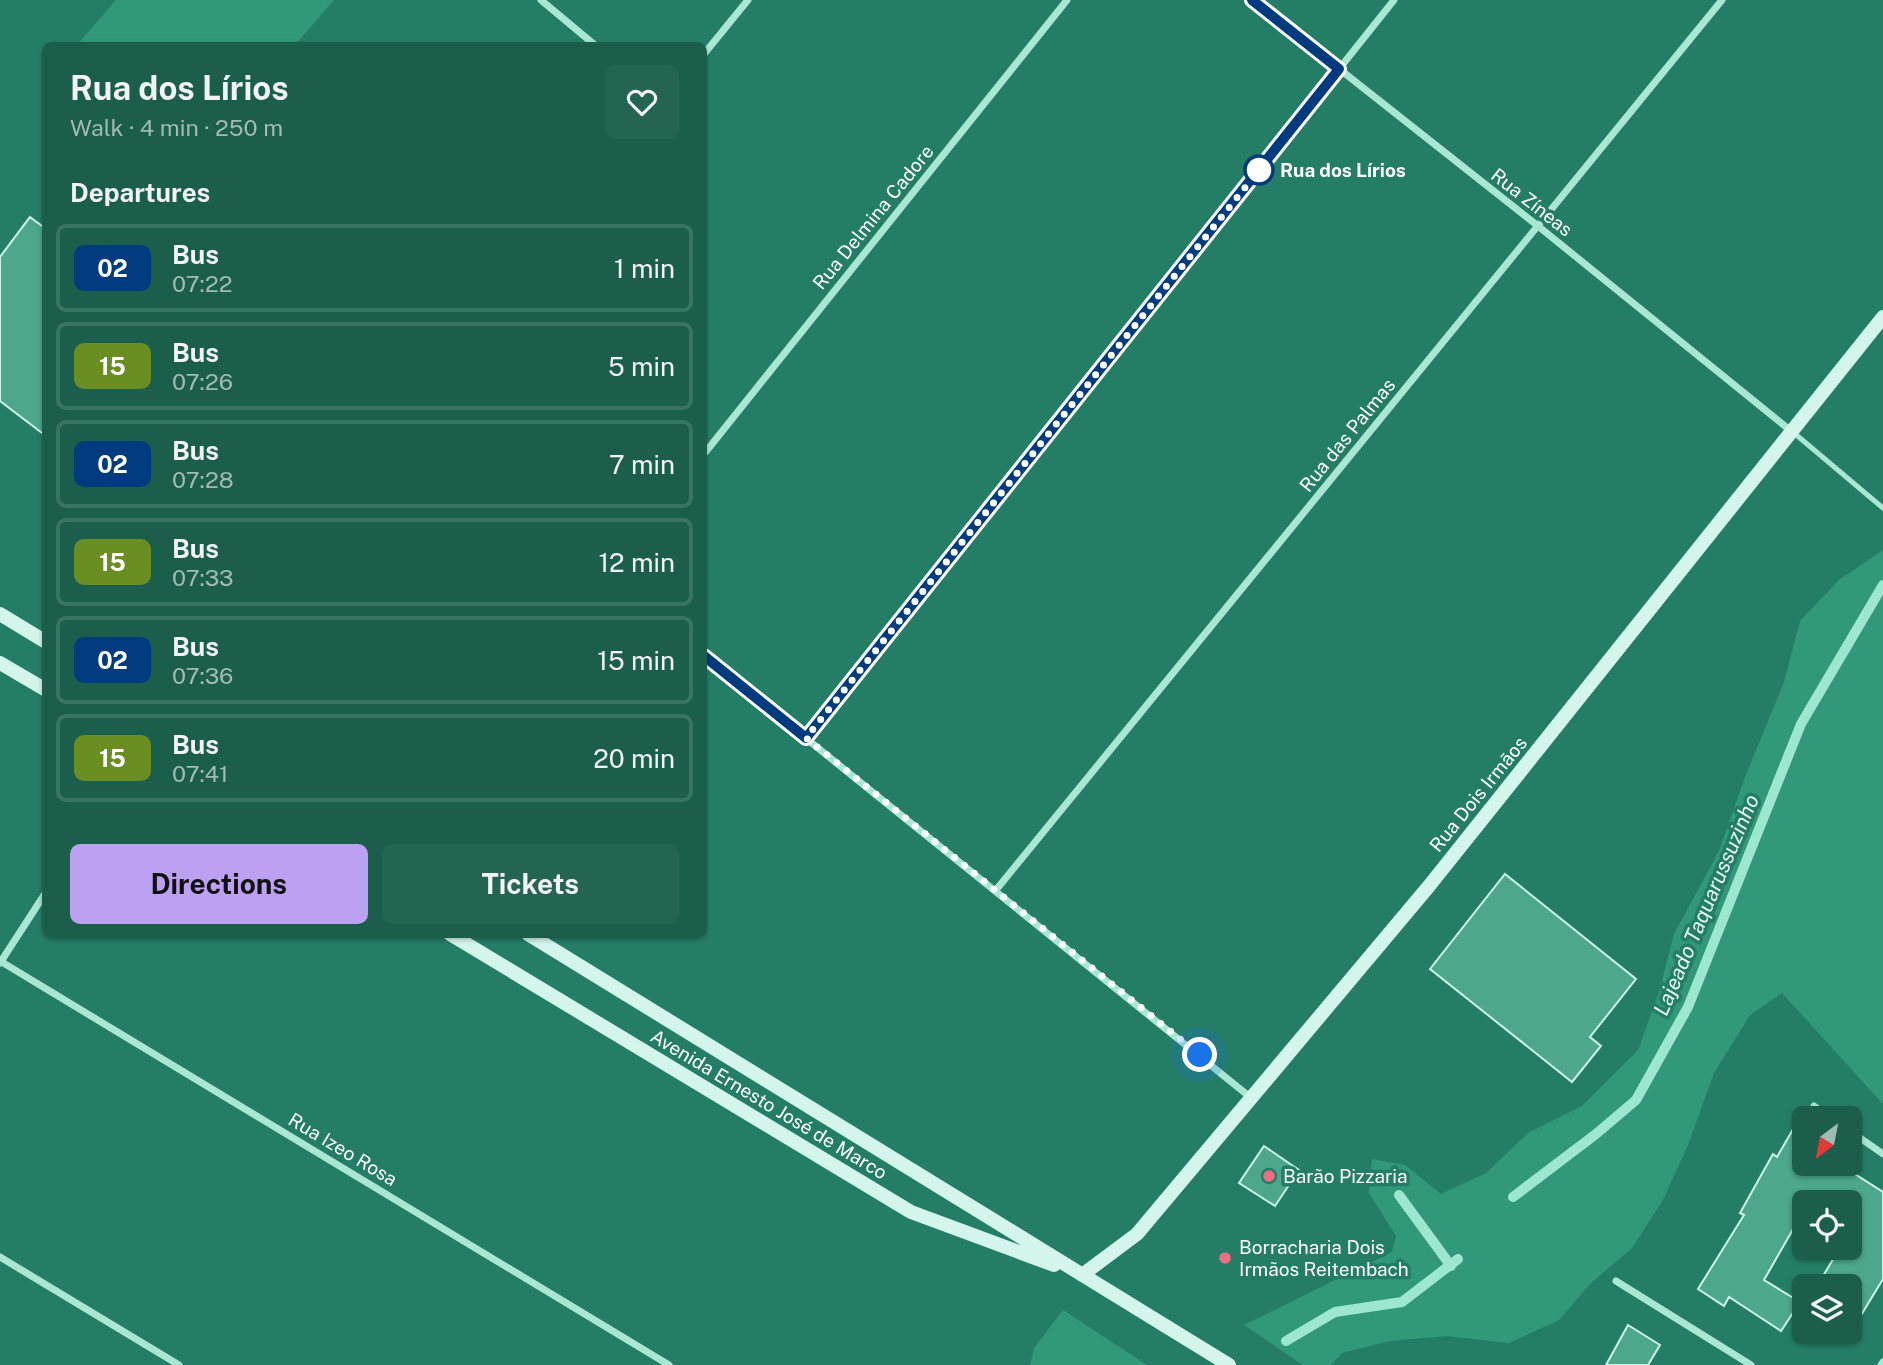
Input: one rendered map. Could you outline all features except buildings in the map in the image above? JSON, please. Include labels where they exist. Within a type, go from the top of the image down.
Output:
[{"type":"main road","name":"Rua Dois Irmãos","points":[[1082,1275],[1137,1234],[1429,886],[1883,317]]},
{"type":"main road","points":[[0,614],[42,640]]},
{"type":"main road","points":[[0,663],[42,688]]},
{"type":"main road","name":"Avenida Ernesto José de Marco","points":[[457,938],[911,1212],[1082,1275]]},
{"type":"main road","name":"Avenida Ernesto José de Marco","points":[[534,938],[1229,1365]]},
{"type":"street","points":[[541,0],[591,42]]},
{"type":"street","points":[[707,50],[748,0]]},
{"type":"street","name":"Rua Delmina Cadore","points":[[707,450],[1067,0]]},
{"type":"street","name":"Rua Zíneas","points":[[1252,0],[1538,226],[1791,431]]},
{"type":"street","points":[[806,738],[1394,0]]},
{"type":"street","name":"Rua das Palmas","points":[[996,890],[1722,0]]},
{"type":"street","points":[[707,658],[1250,1097]]},
{"type":"street","points":[[0,962],[42,898]]},
{"type":"street","name":"Rua Izeo Rosa","points":[[0,962],[669,1365]]},
{"type":"street","points":[[1862,1139],[1883,1154]]},
{"type":"street","points":[[0,1257],[179,1365]]},
{"type":"street","points":[[1616,1281],[1751,1365]]},
{"type":"lane","points":[[1791,431],[1883,508]]},
{"type":"green space","points":[[116,0],[334,0],[298,42],[80,42]]},
{"type":"green space","points":[[1883,550],[1883,1104],[1782,993],[1750,1015],[1714,1073],[1688,1145],[1663,1200],[1632,1248],[1591,1283],[1559,1320],[1509,1343],[1447,1336],[1390,1341],[1342,1353],[1331,1365],[1303,1365],[1244,1325],[1392,1252],[1396,1236],[1369,1193],[1372,1159],[1405,1165],[1441,1194],[1486,1173],[1528,1133],[1582,1106],[1638,1050],[1659,992],[1674,934],[1719,851],[1745,777],[1784,682],[1800,621],[1839,580]]},
{"type":"green space","points":[[1063,1310],[1147,1365],[1030,1365],[1034,1348]]},
{"type":"waterway","name":"Lajeado Taquarussuzinho","points":[[1513,1197],[1636,1100],[1688,1007],[1801,724],[1883,585]]},
{"type":"waterway","points":[[1399,1195],[1451,1266]]},
{"type":"waterway","name":"Lajeado Taquarussuzinho","points":[[1286,1341],[1335,1312],[1402,1302],[1458,1259]]},
{"type":"bus line","name":"02","points":[[707,658],[806,738],[1339,69],[1252,0]]},
{"type":"place","name":"Rua dos Lírios","points":[[1259,170]]},
{"type":"place","name":"Barão Pizzaria","points":[[1269,1176]]},
{"type":"place","name":"Borracharia Dois Irmãos Reitembach","points":[[1225,1258]]},
{"type":"route","points":[[1200,1055],[806,738],[1259,170]]}]
